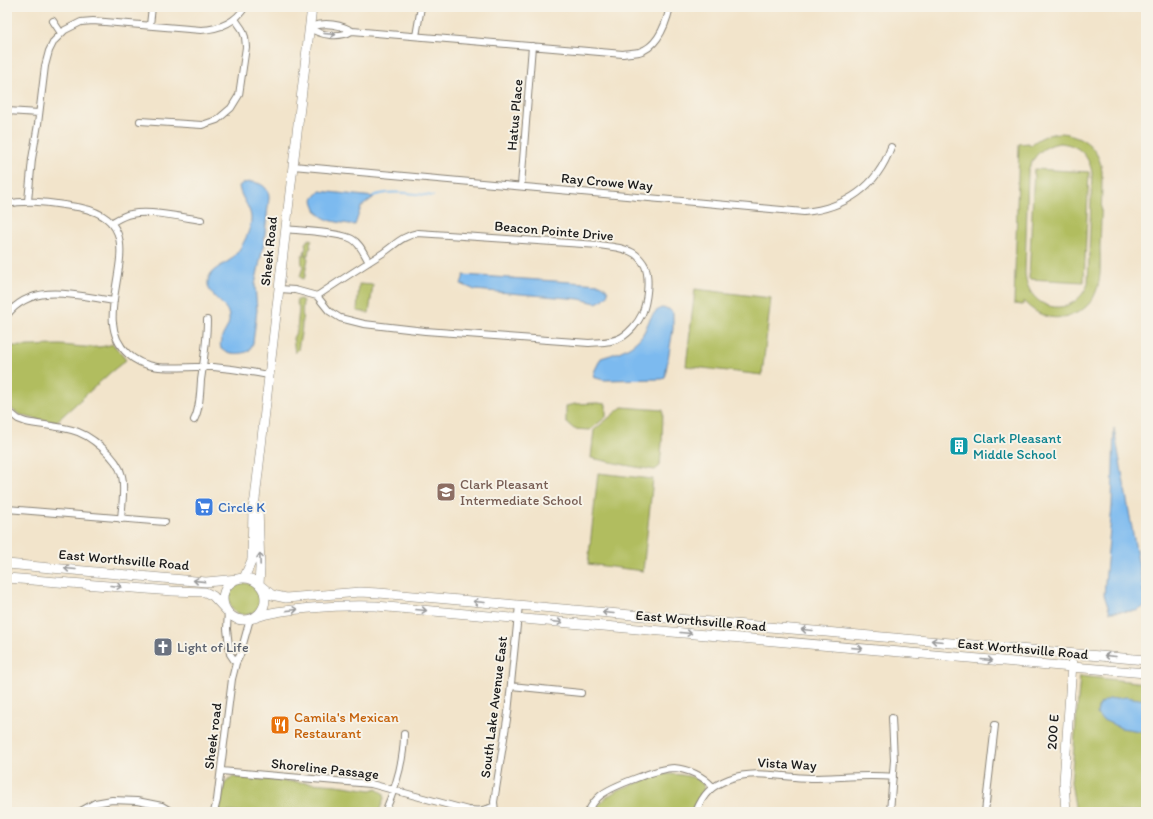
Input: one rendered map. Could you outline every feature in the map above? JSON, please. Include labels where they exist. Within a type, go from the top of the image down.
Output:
[{"type":"main road","name":"Sheek Road","points":[[241,578],[252,560],[253,508],[292,166],[312,7]]},
{"type":"main road","name":"Sheek Road","points":[[255,499],[258,508],[260,585]]},
{"type":"main road","name":"East Worthsville Road","points":[[7,564],[206,582],[241,578]]},
{"type":"main road","name":"East Worthsville Road","points":[[7,578],[172,591],[204,592],[213,596],[227,611]]},
{"type":"main road","points":[[241,578],[250,579],[260,585],[266,598],[265,604],[263,610],[252,619],[241,620],[235,618],[227,611],[224,604],[225,592],[228,586],[241,578]]},
{"type":"main road","name":"East Worthsville Road","points":[[260,585],[272,594],[286,598],[360,592],[1146,660]]},
{"type":"main road","name":"East Worthsville Road","points":[[252,619],[273,612],[356,605],[1146,673]]},
{"type":"main road","name":"200 E","points":[[1066,812],[1064,782],[1074,653]]},
{"type":"street","points":[[150,25],[152,7]]},
{"type":"street","points":[[28,201],[32,159],[40,113],[47,57],[51,46],[61,33],[76,24],[93,21],[208,30],[220,27],[235,19],[245,7]]},
{"type":"street","points":[[416,36],[421,7]]},
{"type":"street","points":[[309,27],[322,24],[335,25],[345,27],[352,31],[623,54],[640,52],[652,44],[660,34],[667,21],[670,7]]},
{"type":"street","points":[[140,121],[202,125],[221,117],[232,108],[239,95],[246,47],[242,29],[235,19]]},
{"type":"street","points":[[53,21],[61,33]]},
{"type":"street","points":[[309,27],[314,31],[325,34],[343,35],[352,31]]},
{"type":"street","name":"Hatus Place","points":[[521,186],[532,46]]},
{"type":"street","points":[[7,110],[40,113]]},
{"type":"street","name":"Ray Crowe Way","points":[[292,166],[804,212],[817,211],[855,196],[879,172],[891,147]]},
{"type":"street","points":[[7,204],[28,201],[74,206],[92,210],[111,223],[117,232],[121,248],[112,327],[121,347],[136,361],[156,367],[203,366],[269,375]]},
{"type":"street","points":[[111,223],[122,217],[133,214],[148,213],[201,220]]},
{"type":"street","points":[[286,229],[343,236],[353,239],[369,262]]},
{"type":"street","name":"Beacon Pointe Drive","points":[[418,234],[599,245],[621,248],[634,254],[644,265],[647,280],[646,299],[641,315],[632,329],[621,338],[608,342],[589,343],[425,331],[364,324],[340,318],[329,311],[317,296],[404,237],[418,234]]},
{"type":"street","points":[[279,289],[295,290],[317,296]]},
{"type":"street","points":[[7,315],[22,301],[29,297],[42,294],[58,293],[114,301]]},
{"type":"street","points":[[194,420],[198,406],[207,320]]},
{"type":"street","points":[[7,410],[18,419],[26,422],[78,432],[90,438],[103,449],[118,466],[122,476],[123,491],[121,518]]},
{"type":"street","points":[[7,509],[165,522]]},
{"type":"street","name":"South Lake Avenue East","points":[[495,809],[499,770],[508,713],[519,605]]},
{"type":"street","points":[[227,611],[227,629],[230,654],[236,663]]},
{"type":"street","name":"Sheek road","points":[[214,812],[218,800],[232,679],[244,637],[252,619]]},
{"type":"street","points":[[511,686],[581,693]]},
{"type":"street","points":[[890,812],[893,777],[892,718]]},
{"type":"street","points":[[985,812],[995,726]]},
{"type":"street","points":[[385,812],[395,790],[404,751],[404,734]]},
{"type":"street","points":[[588,812],[602,794],[622,784],[663,770],[674,768],[698,774],[712,786],[696,812]]},
{"type":"street","name":"Shoreline Passage","points":[[221,770],[371,784],[468,810],[481,811],[495,809]]},
{"type":"street","name":"Vista Way","points":[[712,786],[738,776],[749,774],[809,778],[866,776],[893,777]]},
{"type":"street","points":[[79,812],[95,803],[112,800],[137,801],[162,806],[172,812]]},
{"type":"green space","points":[[1059,133],[1076,136],[1089,144],[1098,156],[1102,172],[1100,269],[1098,287],[1094,297],[1087,306],[1079,312],[1058,318],[1042,315],[1023,301],[1023,305],[1014,304],[1019,144],[1029,143],[1030,146],[1047,135]],"holes":[[[1059,143],[1077,148],[1082,152],[1088,161],[1092,173],[1088,284],[1081,295],[1072,303],[1062,307],[1052,307],[1042,303],[1034,296],[1028,286],[1025,273],[1028,170],[1036,156],[1048,146]]]},
{"type":"green space","points":[[1034,169],[1089,172],[1084,282],[1029,279]]},
{"type":"green space","points":[[310,239],[312,240],[310,243],[311,248],[309,249],[308,255],[304,253],[306,247],[305,243]]},
{"type":"green space","points":[[303,254],[306,255],[308,259],[305,277],[303,279],[300,277],[303,266],[302,258]]},
{"type":"green space","points":[[359,284],[373,285],[369,313],[357,311]]},
{"type":"green space","points":[[695,289],[771,298],[762,375],[686,366]]},
{"type":"green space","points":[[300,299],[303,301],[302,327],[298,350],[295,353],[293,338],[297,330],[299,308],[296,301]]},
{"type":"green space","points":[[113,344],[126,360],[56,422],[22,415],[11,408],[7,403],[7,346],[60,345],[100,347]]},
{"type":"green space","points":[[597,403],[606,404],[606,417],[590,430],[574,429],[566,422],[566,406]]},
{"type":"green space","points":[[622,407],[663,410],[660,466],[655,470],[591,458],[594,430]]},
{"type":"green space","points":[[598,473],[653,479],[643,571],[588,564]]},
{"type":"green space","points":[[242,583],[248,583],[258,590],[261,599],[260,605],[254,612],[248,615],[242,615],[232,608],[229,602],[229,596],[236,586]]},
{"type":"green space","points":[[1080,676],[1146,683],[1146,812],[1076,812],[1071,782]]},
{"type":"green space","points":[[666,774],[689,776],[700,781],[703,785],[704,790],[691,812],[594,812],[603,800],[614,792]]},
{"type":"green space","points":[[233,777],[337,785],[371,790],[377,788],[384,794],[384,798],[379,812],[219,812],[225,783]]},
{"type":"water","points":[[250,182],[260,184],[266,188],[269,198],[264,242],[255,285],[257,310],[253,343],[249,351],[235,353],[227,352],[221,349],[220,344],[222,336],[228,325],[229,317],[225,307],[210,291],[208,281],[213,271],[234,256],[250,228],[251,217],[249,209],[241,194],[239,186],[243,183]]},
{"type":"water","points":[[320,191],[374,197],[361,207],[355,225],[328,220],[322,217],[315,207],[313,199]]},
{"type":"water","points":[[464,275],[600,284],[607,289],[608,292],[606,297],[596,303],[579,299],[475,290],[461,284]]},
{"type":"water","points":[[661,308],[669,309],[673,313],[673,329],[665,377],[663,379],[603,380],[593,377],[601,358],[621,351],[634,343],[642,336],[650,319],[656,311]]},
{"type":"water","points":[[1114,428],[1146,606],[1136,611],[1110,612],[1104,595],[1112,506]]},
{"type":"water","points":[[1126,697],[1146,700],[1146,732],[1121,728],[1101,719],[1097,714],[1099,704],[1109,699]]},
{"type":"waterway","points":[[373,196],[395,192],[433,196]]},
{"type":"place","name":"Clark Pleasant Middle School","points":[[959,446]]},
{"type":"place","name":"Clark Pleasant Intermediate School","points":[[446,492]]},
{"type":"place","name":"Circle K","points":[[204,507]]},
{"type":"place","name":"Light of Life","points":[[163,647]]},
{"type":"place","name":"Camila's Mexican Restaurant","points":[[280,725]]}]
